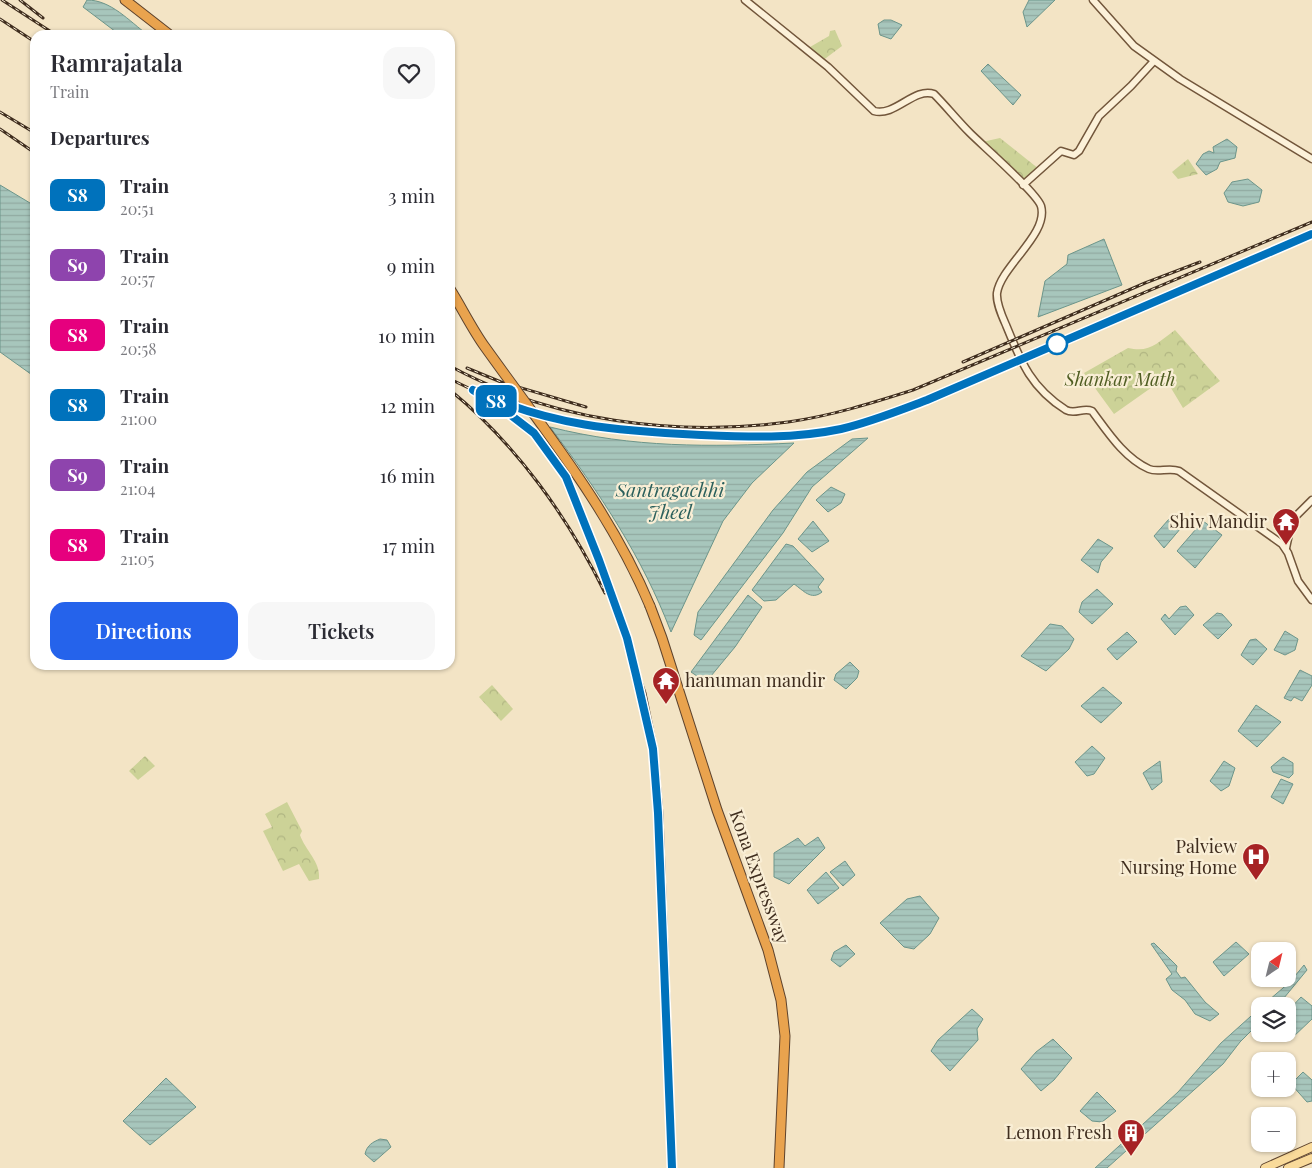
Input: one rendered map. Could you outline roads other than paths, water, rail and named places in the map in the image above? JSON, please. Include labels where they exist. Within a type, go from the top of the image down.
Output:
[{"type":"highway","points":[[125,0],[164,30]]},
{"type":"highway","points":[[135,0],[173,30]]},
{"type":"highway","name":"Kona Expressway","points":[[455,297],[484,346],[609,523],[635,570],[662,638],[717,810],[768,950],[781,1000],[785,1036],[779,1168]]},
{"type":"highway","name":"Kona Expressway","points":[[650,606],[657,638],[698,767],[763,954],[774,994],[779,1035],[775,1168]]},
{"type":"main road","points":[[745,0],[828,67],[874,111],[884,112],[926,93],[934,94],[1040,204],[1040,219],[1028,243],[1003,278],[997,293],[1002,316],[1026,372],[1042,391],[1066,410],[1075,412],[1088,409],[1092,411],[1122,448],[1142,464],[1150,469],[1169,468],[1179,471],[1286,548]]},
{"type":"main road","points":[[1093,0],[1134,46],[1154,61],[1180,79],[1312,159]]},
{"type":"main road","points":[[1023,185],[1061,151],[1074,155],[1079,151],[1099,116],[1154,61]]},
{"type":"main road","points":[[1312,500],[1292,520],[1286,548],[1298,581],[1312,600]]},
{"type":"main road","points":[[1265,1168],[1312,1147]]},
{"type":"main road","points":[[1288,1168],[1312,1158]]},
{"type":"water","points":[[87,0],[112,7],[142,30],[113,30],[83,7]]},
{"type":"water","points":[[1029,0],[1055,0],[1027,27],[1023,12]]},
{"type":"water","points":[[884,20],[891,20],[902,25],[891,39],[880,35],[878,24]]},
{"type":"water","points":[[988,64],[1021,95],[1013,105],[981,71]]},
{"type":"water","points":[[1227,139],[1237,147],[1235,158],[1220,162],[1217,169],[1206,175],[1196,164],[1203,154],[1209,151],[1214,153],[1213,147]]},
{"type":"water","points":[[1248,179],[1262,190],[1259,202],[1243,206],[1228,202],[1224,193],[1232,182]]},
{"type":"water","points":[[0,185],[30,203],[30,373],[0,352]]},
{"type":"water","points":[[1104,239],[1122,285],[1038,317],[1045,281],[1067,264],[1068,255]]},
{"type":"water","name":"Santragachhi Jheel","points":[[550,427],[611,439],[672,444],[794,443],[752,483],[723,521],[671,632],[647,577],[618,525],[586,476]]},
{"type":"water","points":[[868,438],[812,487],[783,533],[701,640],[694,635],[698,612],[773,510],[807,472],[852,439]]},
{"type":"water","points":[[831,487],[845,494],[841,503],[828,512],[816,500]]},
{"type":"water","points":[[1169,519],[1181,528],[1164,548],[1154,536]]},
{"type":"water","points":[[813,521],[829,541],[812,552],[798,539]]},
{"type":"water","points":[[1203,521],[1222,535],[1195,568],[1177,551]]},
{"type":"water","points":[[1098,539],[1113,548],[1101,562],[1098,573],[1081,560]]},
{"type":"water","points":[[786,544],[793,546],[824,579],[818,587],[822,592],[811,595],[794,584],[776,600],[764,601],[752,590]]},
{"type":"water","points":[[1097,589],[1113,604],[1092,624],[1079,612],[1082,602]]},
{"type":"water","points":[[748,595],[762,607],[735,647],[706,682],[691,672]]},
{"type":"water","points":[[1186,606],[1194,615],[1175,635],[1161,619],[1165,614],[1169,619],[1180,607]]},
{"type":"water","points":[[1217,613],[1222,614],[1232,625],[1218,639],[1203,625]]},
{"type":"water","points":[[1050,624],[1062,626],[1074,639],[1069,649],[1046,671],[1021,656]]},
{"type":"water","points":[[1285,631],[1298,639],[1295,650],[1285,655],[1274,650]]},
{"type":"water","points":[[1127,632],[1137,642],[1117,660],[1107,649]]},
{"type":"water","points":[[1256,639],[1267,649],[1253,665],[1241,655],[1250,640]]},
{"type":"water","points":[[850,662],[859,671],[857,678],[846,689],[834,680],[836,674]]},
{"type":"water","points":[[1300,670],[1312,676],[1312,685],[1302,701],[1294,697],[1291,701],[1284,698]]},
{"type":"water","points":[[1103,687],[1122,703],[1101,723],[1081,706]]},
{"type":"water","points":[[1256,705],[1281,722],[1257,747],[1238,731]]},
{"type":"water","points":[[1092,746],[1105,758],[1094,774],[1087,776],[1075,762]]},
{"type":"water","points":[[1283,757],[1293,763],[1293,774],[1289,778],[1273,772],[1271,767]]},
{"type":"water","points":[[1160,761],[1162,782],[1152,790],[1143,773]]},
{"type":"water","points":[[1224,761],[1235,768],[1229,786],[1221,791],[1210,781]]},
{"type":"water","points":[[1281,779],[1293,784],[1283,804],[1271,797]]},
{"type":"water","points":[[818,837],[825,848],[789,884],[774,877],[774,853],[798,838],[805,846]]},
{"type":"water","points":[[845,861],[855,875],[843,886],[830,872]]},
{"type":"water","points":[[826,872],[839,888],[818,904],[807,890]]},
{"type":"water","points":[[920,896],[939,918],[930,934],[914,949],[904,947],[880,923],[907,899]]},
{"type":"water","points":[[1236,942],[1249,954],[1224,976],[1213,962]]},
{"type":"water","points":[[1154,943],[1177,966],[1176,971],[1181,978],[1185,977],[1205,1002],[1219,1014],[1210,1021],[1195,1014],[1185,1000],[1172,990],[1166,979],[1172,974],[1151,944]]},
{"type":"water","points":[[846,945],[855,954],[840,967],[831,960],[834,952]]},
{"type":"water","points":[[1304,965],[1307,970],[1296,983],[1296,975]]},
{"type":"water","points":[[1283,988],[1292,988],[1284,997],[1272,997]]},
{"type":"water","points":[[1301,997],[1312,1006],[1312,1019],[1296,1034],[1296,1002]]},
{"type":"water","points":[[972,1009],[983,1019],[977,1029],[978,1040],[950,1071],[931,1051],[938,1040]]},
{"type":"water","points":[[1251,1016],[1251,1031],[1223,1064],[1107,1168],[1095,1168],[1178,1092],[1221,1043]]},
{"type":"water","points":[[1053,1039],[1072,1058],[1054,1080],[1041,1091],[1021,1069],[1036,1052]]},
{"type":"water","points":[[1303,1072],[1312,1080],[1312,1101],[1307,1102],[1296,1090],[1296,1079]]},
{"type":"water","points":[[166,1078],[196,1107],[150,1145],[123,1121]]},
{"type":"water","points":[[1097,1092],[1116,1111],[1102,1122],[1092,1121],[1080,1111]]},
{"type":"water","points":[[380,1139],[387,1140],[391,1147],[374,1162],[365,1154],[369,1146]]},
{"type":"railway","points":[[2,0],[48,30]]},
{"type":"railway","points":[[20,0],[43,18]]},
{"type":"railway","points":[[0,19],[30,39]]},
{"type":"railway","points":[[0,112],[30,130]]},
{"type":"railway","points":[[0,129],[30,150]]},
{"type":"railway","points":[[455,368],[489,385],[530,400],[572,412],[614,420],[702,427],[788,422],[851,409],[913,390],[1312,222]]},
{"type":"railway","points":[[710,433],[759,438],[803,435],[845,427],[886,415],[927,400],[1312,234]]},
{"type":"railway","points":[[963,362],[1145,283],[1200,262]]},
{"type":"railway","points":[[467,368],[501,382],[586,407]]},
{"type":"railway","points":[[455,381],[479,393]]},
{"type":"railway","points":[[473,390],[499,406],[534,433],[566,477],[599,560],[645,693],[656,747],[662,814],[675,1168]]},
{"type":"railway","points":[[455,394],[497,434],[538,483],[574,537],[605,593]]},
{"type":"railway","points":[[504,405],[556,420],[582,425],[636,431],[716,436]]},
{"type":"train","name":"S8","points":[[672,1168],[661,856],[656,775],[648,722],[627,638],[574,493],[558,463],[545,445],[518,419],[473,390],[504,404],[546,418],[604,428],[758,438],[795,436],[839,429],[872,421],[927,400],[1312,234]]},
{"type":"place","name":"Shiv Mandir","points":[[1286,546]]},
{"type":"place","name":"hanuman mandir","points":[[666,705]]},
{"type":"place","name":"Palview Nursing Home","points":[[1256,881]]},
{"type":"place","name":"Lemon Fresh","points":[[1131,1157]]},
{"type":"park label","name":"Shankar Math","points":[[1120,380]]}]
